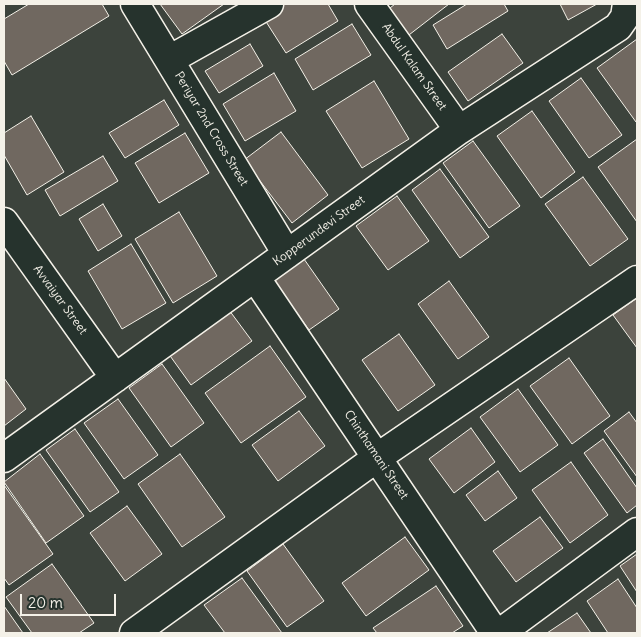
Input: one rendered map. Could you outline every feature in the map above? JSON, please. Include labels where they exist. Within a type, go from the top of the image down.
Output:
[{"type":"street","name":"Periyar 2nd Cross Street","points":[[135,4],[287,254]]},
{"type":"street","points":[[169,60],[269,4]]},
{"type":"street","name":"Abdul Kalam Street","points":[[369,4],[459,130]]},
{"type":"street","name":"Kopperundevi Street","points":[[4,458],[459,130],[618,27],[625,18],[627,4]]},
{"type":"street","name":"Avvaiyar Street","points":[[4,222],[115,378]]},
{"type":"street","name":"Chinthamani Street","points":[[255,277],[495,633]]},
{"type":"street","points":[[134,633],[378,457],[637,280]]},
{"type":"street","points":[[500,633],[637,532]]},
{"type":"building","points":[[29,4],[102,4],[109,16],[12,75],[4,61],[4,19]]},
{"type":"building","points":[[160,4],[224,4],[182,34]]},
{"type":"building","points":[[285,4],[328,4],[338,21],[286,53],[263,17]]},
{"type":"building","points":[[395,4],[449,4],[405,38],[385,12]]},
{"type":"building","points":[[467,4],[504,4],[508,11],[447,49],[433,25]]},
{"type":"building","points":[[560,4],[597,4],[568,20]]},
{"type":"building","points":[[352,24],[371,55],[313,90],[295,59]]},
{"type":"building","points":[[502,34],[523,63],[468,101],[448,72]]},
{"type":"building","points":[[637,39],[637,121],[636,122],[597,68]]},
{"type":"building","points":[[250,44],[263,66],[219,93],[205,71]]},
{"type":"building","points":[[274,73],[296,111],[245,141],[223,104]]},
{"type":"building","points":[[581,78],[622,135],[589,158],[549,101]]},
{"type":"building","points":[[374,81],[409,139],[362,168],[326,111]]},
{"type":"building","points":[[164,100],[179,125],[125,158],[109,133]]},
{"type":"building","points":[[532,111],[575,172],[541,198],[497,136]]},
{"type":"building","points":[[31,116],[64,172],[27,195],[4,155],[4,133]]},
{"type":"building","points":[[281,132],[328,195],[292,223],[244,160]]},
{"type":"building","points":[[185,133],[209,173],[159,203],[135,163]]},
{"type":"building","points":[[637,139],[637,222],[598,167]]},
{"type":"building","points":[[473,141],[520,206],[489,228],[443,163]]},
{"type":"building","points":[[103,156],[118,181],[60,216],[45,190]]},
{"type":"building","points":[[440,169],[489,237],[460,258],[412,190]]},
{"type":"building","points":[[583,177],[628,239],[590,266],[545,204]]},
{"type":"building","points":[[397,196],[429,241],[388,270],[356,226]]},
{"type":"building","points":[[103,204],[122,236],[98,251],[79,219]]},
{"type":"building","points":[[179,212],[217,276],[173,303],[135,239]]},
{"type":"building","points":[[131,244],[166,303],[122,329],[88,271]]},
{"type":"building","points":[[304,259],[339,309],[309,330],[274,281]]},
{"type":"building","points":[[449,281],[489,337],[458,359],[418,304]]},
{"type":"building","points":[[637,298],[637,348],[613,315]]},
{"type":"building","points":[[229,310],[252,341],[191,385],[168,353]]},
{"type":"building","points":[[399,334],[435,385],[398,411],[362,360]]},
{"type":"building","points":[[270,346],[306,397],[241,443],[205,393]]},
{"type":"building","points":[[569,358],[610,416],[572,444],[530,386]]},
{"type":"building","points":[[162,364],[204,423],[171,447],[129,388]]},
{"type":"building","points":[[4,378],[26,409],[4,426]]},
{"type":"building","points":[[518,389],[558,445],[520,472],[480,417]]},
{"type":"building","points":[[118,399],[158,455],[124,479],[84,423]]},
{"type":"building","points":[[299,411],[325,446],[278,481],[252,445]]},
{"type":"building","points":[[629,412],[637,423],[637,477],[604,431]]},
{"type":"building","points":[[471,428],[495,462],[454,493],[429,459]]},
{"type":"building","points":[[75,429],[119,492],[90,512],[46,450]]},
{"type":"building","points":[[603,439],[637,488],[637,505],[627,513],[584,453]]},
{"type":"building","points":[[40,454],[84,516],[46,543],[4,482]]},
{"type":"building","points":[[180,454],[225,517],[182,547],[138,484]]},
{"type":"building","points":[[571,462],[608,515],[570,543],[532,490]]},
{"type":"building","points":[[498,471],[517,498],[485,521],[466,495]]},
{"type":"building","points":[[4,485],[53,554],[9,585],[4,578]]},
{"type":"building","points":[[127,506],[162,554],[125,581],[90,533]]},
{"type":"building","points":[[540,517],[563,548],[516,582],[493,551]]},
{"type":"building","points":[[405,537],[429,570],[366,616],[342,583]]},
{"type":"building","points":[[283,544],[324,601],[287,627],[247,571]]},
{"type":"building","points":[[637,554],[637,592],[620,566]]},
{"type":"building","points":[[52,564],[94,623],[79,633],[32,633],[6,597]]},
{"type":"building","points":[[242,578],[282,633],[225,633],[204,605]]},
{"type":"building","points":[[618,579],[637,608],[637,633],[608,633],[587,601]]},
{"type":"building","points":[[436,586],[463,626],[452,633],[377,633],[373,628]]},
{"type":"building","points":[[4,606],[23,633],[4,633]]},
{"type":"building","points":[[577,613],[591,633],[547,633]]}]
